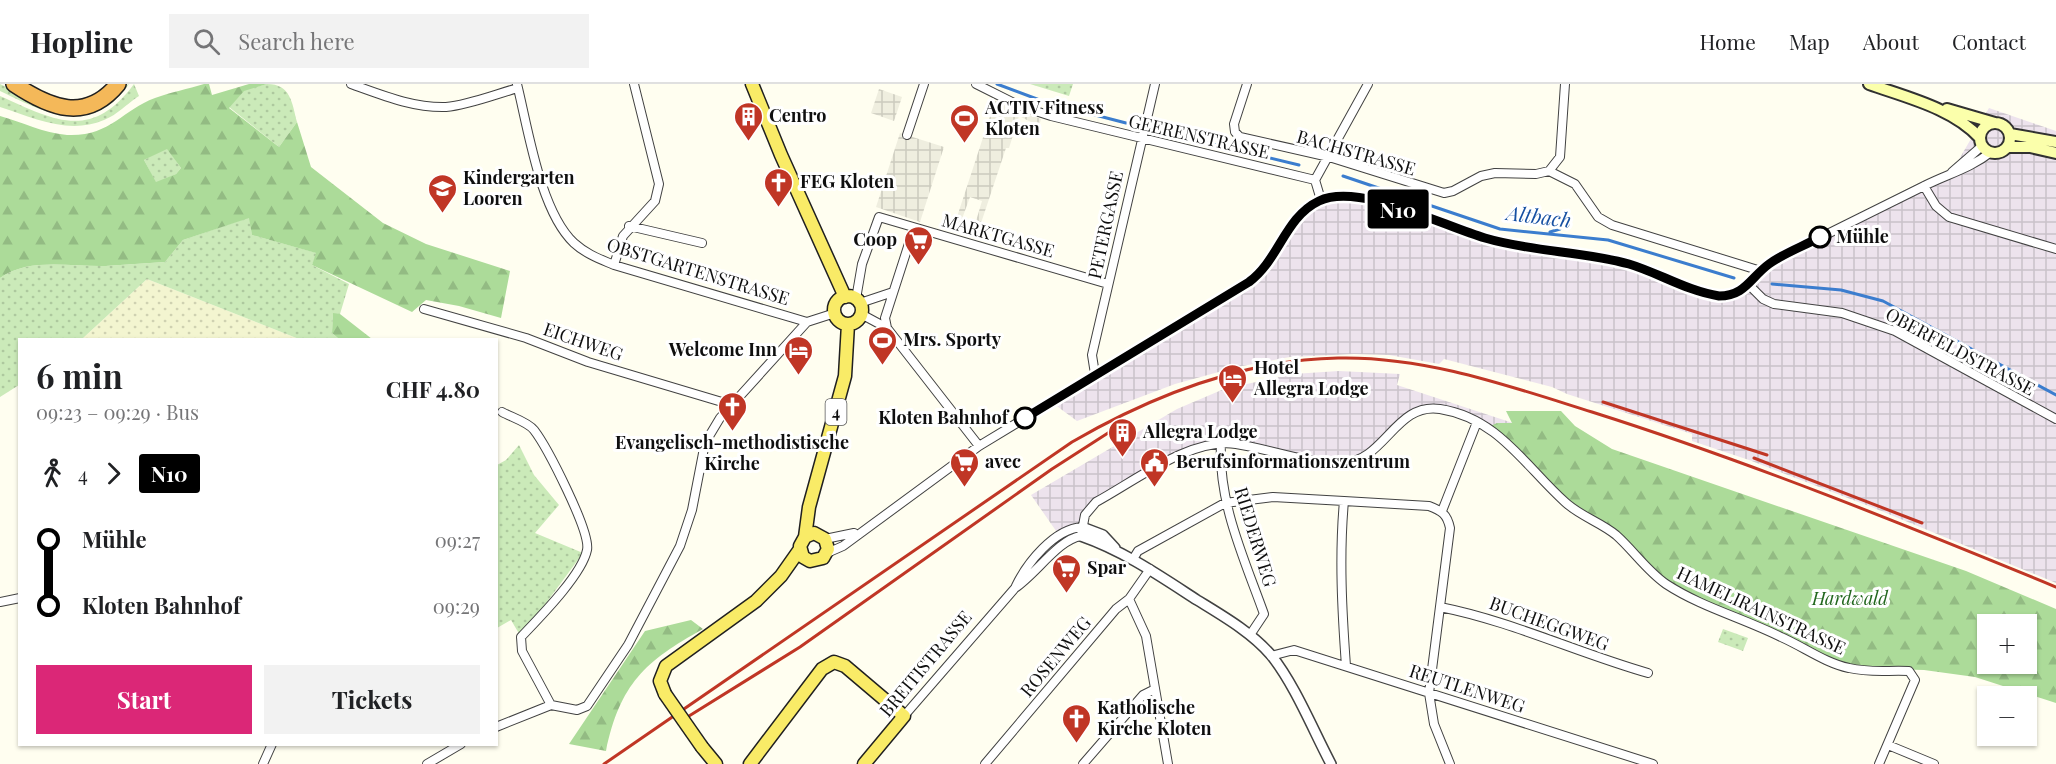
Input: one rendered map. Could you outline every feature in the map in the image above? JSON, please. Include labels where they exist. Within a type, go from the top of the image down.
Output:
[{"type":"highway","points":[[14,84],[47,104],[68,108],[96,102],[118,84]]},
{"type":"highway","points":[[34,84],[53,97],[72,100],[93,95],[108,84]]},
{"type":"main road","points":[[752,84],[781,154],[855,303],[856,321],[848,324],[838,319],[835,313],[836,304],[855,303]]},
{"type":"main road","points":[[1869,84],[1969,125],[1984,145],[2000,152],[2007,147],[2030,147],[2056,153]]},
{"type":"main road","points":[[1917,102],[2006,127],[2010,134],[2007,147]]},
{"type":"main road","points":[[1984,145],[1985,127],[1995,123]]},
{"type":"main road","points":[[2010,134],[2056,142]]},
{"type":"main road","name":"4","points":[[805,537],[845,376],[848,324]]},
{"type":"main road","name":"4","points":[[813,499],[822,536]]},
{"type":"main road","points":[[716,764],[664,694],[660,681],[666,666],[756,601],[781,576],[800,549],[805,537],[822,536],[827,553],[820,560],[810,561],[781,576]]},
{"type":"main road","points":[[800,549],[803,556],[810,561]]},
{"type":"main road","points":[[750,764],[777,731],[786,714],[830,663],[838,662],[845,666],[904,716]]},
{"type":"main road","name":"BREITISTRASSE","points":[[864,764],[904,716]]},
{"type":"street","points":[[351,84],[401,101],[425,106],[448,107],[518,86]]},
{"type":"street","points":[[614,265],[623,236],[629,226],[644,215],[655,201],[659,184],[634,84]]},
{"type":"street","points":[[908,135],[924,84]]},
{"type":"street","name":"GEERENSTRASSE","points":[[976,84],[1020,106],[1051,116],[1315,180]]},
{"type":"street","name":"PETERGASSE","points":[[1095,374],[1092,355],[1155,84]]},
{"type":"street","name":"BACHSTRASSE","points":[[1247,84],[1234,124],[1234,132],[1240,137],[1329,157],[1444,193],[1495,172],[1536,174],[1549,171]]},
{"type":"street","points":[[1321,200],[1315,180],[1368,84]]},
{"type":"street","points":[[1565,84],[1560,157],[1549,171],[1575,184],[1598,217],[1612,225],[1761,271]]},
{"type":"street","name":"OBSTGARTENSTRASSE","points":[[518,86],[546,191],[558,220],[572,241],[584,251],[614,265],[807,322]]},
{"type":"street","points":[[827,553],[843,546],[858,532],[979,446],[1255,277],[1273,257],[1295,220],[1304,210],[1321,200],[1344,195],[1364,197],[1498,242],[1629,264],[1712,295],[1733,295],[1749,285],[1761,271],[1778,259],[1951,173],[1984,145]]},
{"type":"street","points":[[1924,186],[1936,206],[1956,220],[2056,249]]},
{"type":"street","name":"MARKTGASSE","points":[[855,303],[862,264],[879,216],[1108,284]]},
{"type":"street","points":[[629,226],[702,243]]},
{"type":"street","points":[[887,328],[885,318],[914,228]]},
{"type":"street","name":"OBERFELDSTRASSE","points":[[1749,285],[1763,299],[1774,304],[1842,313],[1895,332],[2056,419]]},
{"type":"street","points":[[855,303],[893,292]]},
{"type":"street","points":[[855,303],[887,328],[979,446]]},
{"type":"street","name":"EICHWEG","points":[[424,309],[526,338],[585,361],[732,405]]},
{"type":"street","points":[[498,726],[551,705],[578,710],[587,706],[628,645],[680,546],[692,510],[705,443],[720,418],[807,322],[835,313]]},
{"type":"street","name":"HAMELIRAINSTRASSE","points":[[1082,531],[1084,515],[1096,502],[1189,451],[1221,443],[1346,463],[1356,462],[1372,452],[1404,419],[1421,410],[1441,409],[1488,426],[1515,448],[1564,501],[1617,536],[1664,582],[1689,598],[1846,668],[1875,673],[1909,671],[1915,680],[1879,764]]},
{"type":"street","points":[[502,412],[533,428],[582,520],[588,547],[584,558],[561,593],[521,637],[522,651],[551,705]]},
{"type":"street","points":[[1442,511],[1477,422]]},
{"type":"street","name":"RIEDERWEG","points":[[1221,443],[1220,471],[1225,503],[1264,614],[1250,635]]},
{"type":"street","points":[[1133,559],[1138,551],[1225,503],[1273,497],[1429,506],[1442,511],[1447,517],[1450,528],[1429,693],[1434,724],[1450,764]]},
{"type":"street","points":[[1344,501],[1341,585],[1346,666]]},
{"type":"street","points":[[1082,531],[1150,569],[1250,635],[1271,656],[1330,764]]},
{"type":"street","name":"BREITISTRASSE","points":[[904,716],[1015,588],[1029,579],[1063,544],[1082,531]]},
{"type":"street","points":[[822,536],[858,532]]},
{"type":"street","name":"ROSENWEG","points":[[985,764],[1116,609],[1129,599],[1150,569]]},
{"type":"street","points":[[0,602],[18,598]]},
{"type":"street","points":[[1129,599],[1146,636],[1168,764]]},
{"type":"street","name":"BUCHEGGWEG","points":[[1440,607],[1473,613],[1602,660],[1648,673]]},
{"type":"street","name":"REUTLENWEG","points":[[1271,656],[1294,650],[1643,763],[1653,764]]},
{"type":"street","points":[[1083,764],[1143,695],[1155,689]]},
{"type":"street","points":[[1887,745],[1934,764]]},
{"type":"street","points":[[263,764],[271,746]]},
{"type":"street","points":[[427,764],[458,746]]},
{"type":"shaded area","points":[[879,89],[902,97],[894,121],[871,113]]},
{"type":"shaded area","points":[[995,101],[1041,119],[1039,126],[1019,116],[978,232],[973,231],[982,201],[970,197],[959,227],[954,226]]},
{"type":"shaded area","points":[[1989,108],[2056,131],[2056,583],[1874,508],[1749,460],[1692,441],[1692,434],[1567,394],[1552,387],[1444,359],[1439,364],[1389,355],[1290,357],[1237,367],[1175,384],[1077,421],[1054,404],[1249,282],[1304,210],[1344,195],[1482,238],[1603,258],[1711,295],[1733,295],[1761,271],[1951,173]]},
{"type":"shaded area","points":[[900,133],[944,147],[920,222],[876,207]]},
{"type":"shaded area","points":[[1339,371],[1400,374],[1397,385],[1513,423],[1497,423],[1488,427],[1450,412],[1421,410],[1379,446],[1346,463],[1233,443],[1189,451],[1088,509],[1081,536],[1061,538],[1031,495],[1177,409],[1224,389],[1293,374]]},
{"type":"green space","points":[[0,84],[57,112],[129,84],[115,100],[100,111],[84,116],[68,116],[35,107],[0,91]]},
{"type":"green space","points":[[134,84],[139,96],[113,115],[91,124],[78,126],[52,123],[0,107],[0,96],[55,118],[71,121],[87,120],[103,114],[118,102]]},
{"type":"green space","points":[[209,84],[212,95],[249,84],[267,84],[244,91],[229,108],[279,147],[297,122],[311,167],[383,223],[426,244],[510,271],[501,318],[459,306],[426,300],[412,312],[312,265],[316,253],[252,235],[249,218],[183,240],[165,262],[105,266],[37,265],[11,271],[0,278],[0,116],[50,132],[67,135],[82,134],[105,127],[155,98]],"holes":[[[167,149],[181,168],[176,174],[156,182],[144,160]]]},
{"type":"green space","points":[[267,84],[281,87],[286,91],[292,102],[297,122],[279,147],[229,107],[244,90]]},
{"type":"green space","points":[[1030,84],[1073,84],[1069,96]]},
{"type":"green space","points":[[167,148],[181,168],[176,174],[156,183],[144,160]]},
{"type":"green space","points":[[250,217],[252,235],[317,253],[312,265],[349,284],[340,314],[333,314],[332,333],[338,338],[296,338],[147,279],[83,338],[18,338],[18,386],[0,397],[0,278],[11,271],[37,265],[105,266],[165,262],[183,240]]},
{"type":"green space","points":[[147,279],[296,338],[83,338]]},
{"type":"green space","points":[[333,313],[340,314],[371,338],[338,338],[332,333]]},
{"type":"green space","name":"Hardwald","points":[[1506,411],[1561,411],[1575,426],[1612,449],[1966,571],[2056,609],[2056,703],[2037,697],[2037,686],[2003,686],[1975,677],[1924,670],[1846,668],[1664,582],[1617,536],[1579,514],[1488,427],[1497,423],[1512,423]]},
{"type":"green space","points":[[519,445],[534,475],[559,505],[535,533],[583,553],[521,637],[511,620],[498,627],[498,464],[506,460]]},
{"type":"green space","points":[[691,620],[703,629],[665,652],[638,677],[619,708],[606,751],[569,744],[645,631]]},
{"type":"green space","points":[[1723,629],[1748,638],[1743,651],[1718,642]]},
{"type":"waterway","name":"Altbach","points":[[997,84],[1045,102],[1126,123]]},
{"type":"waterway","name":"Altbach","points":[[1162,132],[1299,165]]},
{"type":"waterway","name":"Altbach","points":[[1343,176],[1500,229],[1608,240],[1734,278]]},
{"type":"waterway","points":[[1550,232],[1560,229]]},
{"type":"waterway","name":"Altbach","points":[[1772,284],[1841,290],[1883,301],[2056,395]]},
{"type":"railway","points":[[604,764],[1072,442],[1134,409],[1199,383],[1267,365],[1302,360],[1338,358],[1403,362],[1466,374],[1530,392],[1651,431],[1768,473],[2056,587]]},
{"type":"railway","points":[[1603,402],[1767,455]]},
{"type":"railway","points":[[689,716],[800,647],[1052,469],[1122,424]]},
{"type":"railway","points":[[1754,458],[1922,523]]},
{"type":"bus line","name":"N10","points":[[1025,418],[1075,385],[1249,282],[1267,265],[1295,220],[1304,210],[1321,200],[1336,195],[1364,197],[1498,242],[1629,264],[1687,287],[1719,296],[1733,295],[1744,290],[1770,263],[1820,237]]},
{"type":"place","name":"Centro","points":[[748,142]]},
{"type":"place","name":"ACTIV Fitness Kloten","points":[[964,144]]},
{"type":"place","name":"FEG Kloten","points":[[779,208]]},
{"type":"place","name":"Kindergarten Looren","points":[[442,214]]},
{"type":"place","name":"Mühle","points":[[1820,237]]},
{"type":"place","name":"Coop","points":[[918,266]]},
{"type":"place","name":"Mrs. Sporty","points":[[882,366]]},
{"type":"place","name":"Welcome Inn","points":[[798,376]]},
{"type":"place","name":"Hotel Allegra Lodge","points":[[1233,404]]},
{"type":"place","name":"Kloten Bahnhof","points":[[1025,418]]},
{"type":"place","name":"Evangelisch-methodistische Kirche","points":[[732,432]]},
{"type":"place","name":"Allegra Lodge","points":[[1122,458]]},
{"type":"place","name":"avec","points":[[964,488]]},
{"type":"place","name":"Berufsinformationszentrum","points":[[1155,488]]},
{"type":"place","name":"Spar","points":[[1066,594]]},
{"type":"place","name":"Katholische Kirche Kloten","points":[[1076,744]]}]
